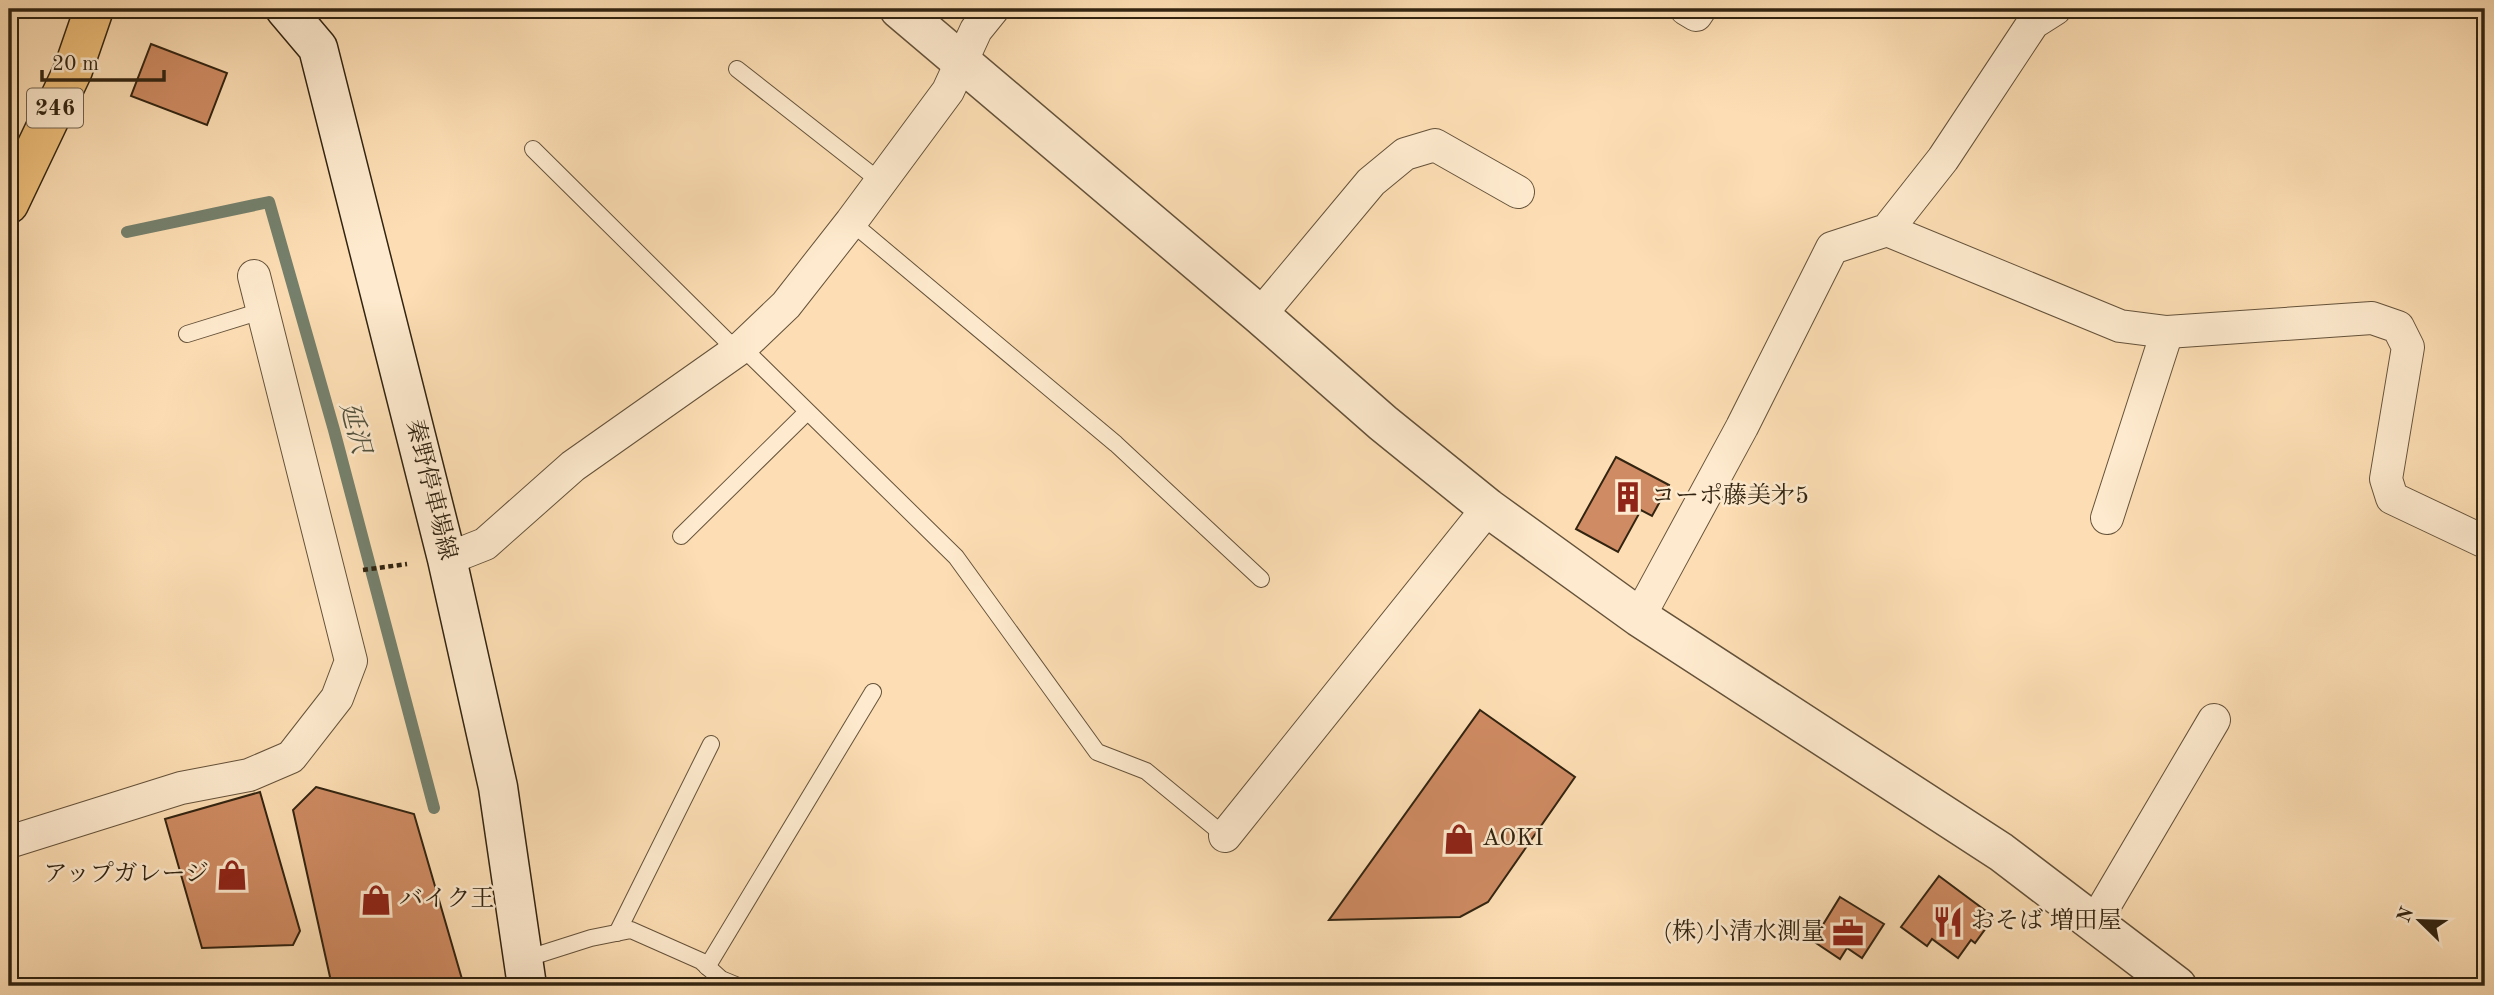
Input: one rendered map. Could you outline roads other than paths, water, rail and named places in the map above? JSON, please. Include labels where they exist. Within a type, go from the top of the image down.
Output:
[{"type":"highway","name":"246","points":[[9,204],[73,70],[94,9]]},
{"type":"street","name":"秦野停車場線","points":[[285,9],[318,48],[447,559],[498,787],[526,973]]},
{"type":"street","points":[[312,9],[318,48]]},
{"type":"street","points":[[899,9],[1260,315],[1383,423],[1488,508],[1639,617],[2001,852],[2176,986]]},
{"type":"street","points":[[447,559],[485,544],[573,466],[742,347],[786,305],[852,222],[948,91],[976,30],[993,9]]},
{"type":"street","points":[[1686,9],[1696,15],[1700,9]]},
{"type":"street","points":[[1639,617],[1742,427],[1832,248],[1887,230],[1943,159],[2034,14]]},
{"type":"street","points":[[1260,315],[1371,182],[1405,154],[1435,145],[1518,192]]},
{"type":"street","points":[[1887,230],[2120,326],[2167,331],[2372,318],[2398,327],[2408,347],[2386,479],[2392,498],[2485,542]]},
{"type":"street","points":[[9,842],[181,788],[249,775],[291,757],[337,698],[351,661],[254,276]]},
{"type":"street","points":[[2107,518],[2167,331]]},
{"type":"street","points":[[1225,836],[1488,508]]},
{"type":"street","points":[[2095,922],[2214,720]]},
{"type":"lane","points":[[737,69],[881,182]]},
{"type":"lane","points":[[533,149],[727,341],[742,347],[956,557],[1097,752],[1146,771],[1225,836]]},
{"type":"lane","points":[[852,222],[1116,444],[1261,579]]},
{"type":"lane","points":[[187,334],[261,311]]},
{"type":"lane","points":[[681,536],[807,412]]},
{"type":"lane","points":[[707,967],[873,692]]},
{"type":"lane","points":[[617,933],[711,744]]},
{"type":"lane","points":[[526,973],[591,938],[631,930],[701,961],[721,979],[738,986]]},
{"type":"waterway","name":"延沢","points":[[127,232],[269,202],[334,430],[434,808]]},
{"type":"place","name":"コーポ藤美㐧5","points":[[1628,497]]},
{"type":"place","name":"AOKI","points":[[1459,839]]},
{"type":"place","name":"アップガレージ","points":[[232,875]]},
{"type":"place","name":"バイク王","points":[[376,900]]},
{"type":"place","name":"おそば 増田屋","points":[[1948,922]]},
{"type":"place","name":"(株)小清水測量","points":[[1848,933]]}]
